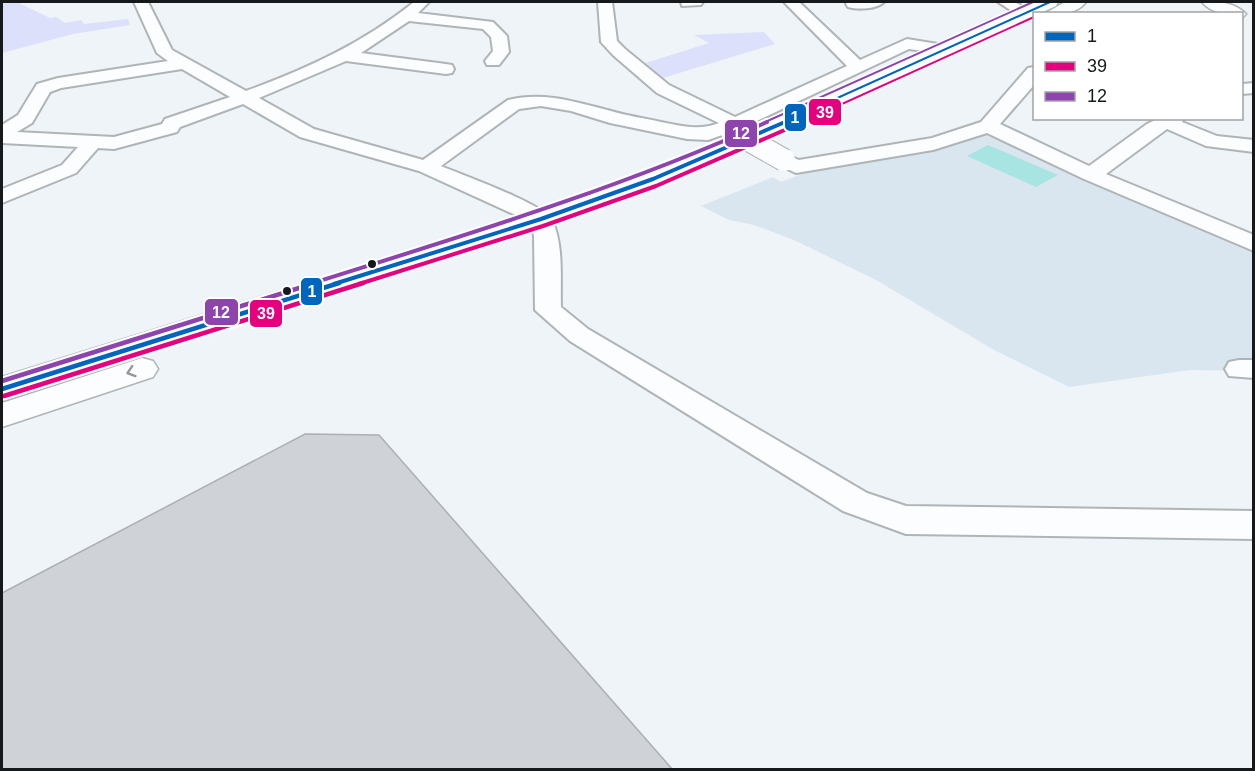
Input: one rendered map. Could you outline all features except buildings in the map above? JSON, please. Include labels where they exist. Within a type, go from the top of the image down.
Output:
[{"type":"main road","points":[[1058,10],[1078,2]]},
{"type":"main road","points":[[1191,2],[1211,12]]},
{"type":"main road","points":[[1210,2],[1232,12]]},
{"type":"main road","points":[[2,415],[543,228],[944,49],[1025,18]]},
{"type":"main road","points":[[2,389],[668,191],[747,158],[1025,18]]},
{"type":"street","points":[[141,2],[165,53],[307,133],[426,167],[526,210],[543,228],[548,310],[579,335],[855,502],[906,520],[1254,525]]},
{"type":"street","points":[[2,135],[114,143],[170,128],[172,123],[244,98],[342,55],[407,16],[422,2]]},
{"type":"street","points":[[605,2],[609,42],[619,52],[663,89],[796,167],[959,137],[988,126],[1033,75]]},
{"type":"street","points":[[791,2],[858,67]]},
{"type":"street","points":[[853,4],[877,2]]},
{"type":"street","points":[[407,16],[488,25],[499,36],[501,52],[493,61]]},
{"type":"street","points":[[426,167],[514,104],[542,101],[574,106],[610,117],[687,133],[708,134],[730,127],[907,44],[944,49]]},
{"type":"street","points":[[342,55],[421,67],[443,63]]},
{"type":"street","points":[[2,135],[26,119],[43,88],[58,82],[185,64]]},
{"type":"street","points":[[1091,175],[1154,128],[1171,120],[1213,141],[1254,146]]},
{"type":"street","points":[[988,126],[1091,175],[1254,244]]},
{"type":"street","points":[[2,197],[69,169],[92,143]]},
{"type":"shaded area","points":[[2,2],[17,2],[50,18],[56,17],[65,23],[81,20],[84,24],[128,19],[130,25],[73,34],[2,53]]},
{"type":"shaded area","points":[[764,32],[775,44],[656,80],[639,65],[709,43],[694,35]]},
{"type":"shaded area","points":[[990,130],[1253,245],[1253,371],[1190,370],[1069,387],[994,350],[876,280],[794,240],[754,225],[729,220],[701,206],[773,177],[781,182],[826,165]]},
{"type":"shaded area","points":[[988,145],[1058,175],[1036,187],[967,156]]},
{"type":"transit line","name":"12","points":[[2,381],[539,212],[650,172],[1033,2]]},
{"type":"transit line","name":"1","points":[[2,389],[541,219],[653,179],[725,149],[1050,2]]},
{"type":"transit line","name":"39","points":[[4,396],[543,226],[656,186],[728,156],[1033,17]]}]
